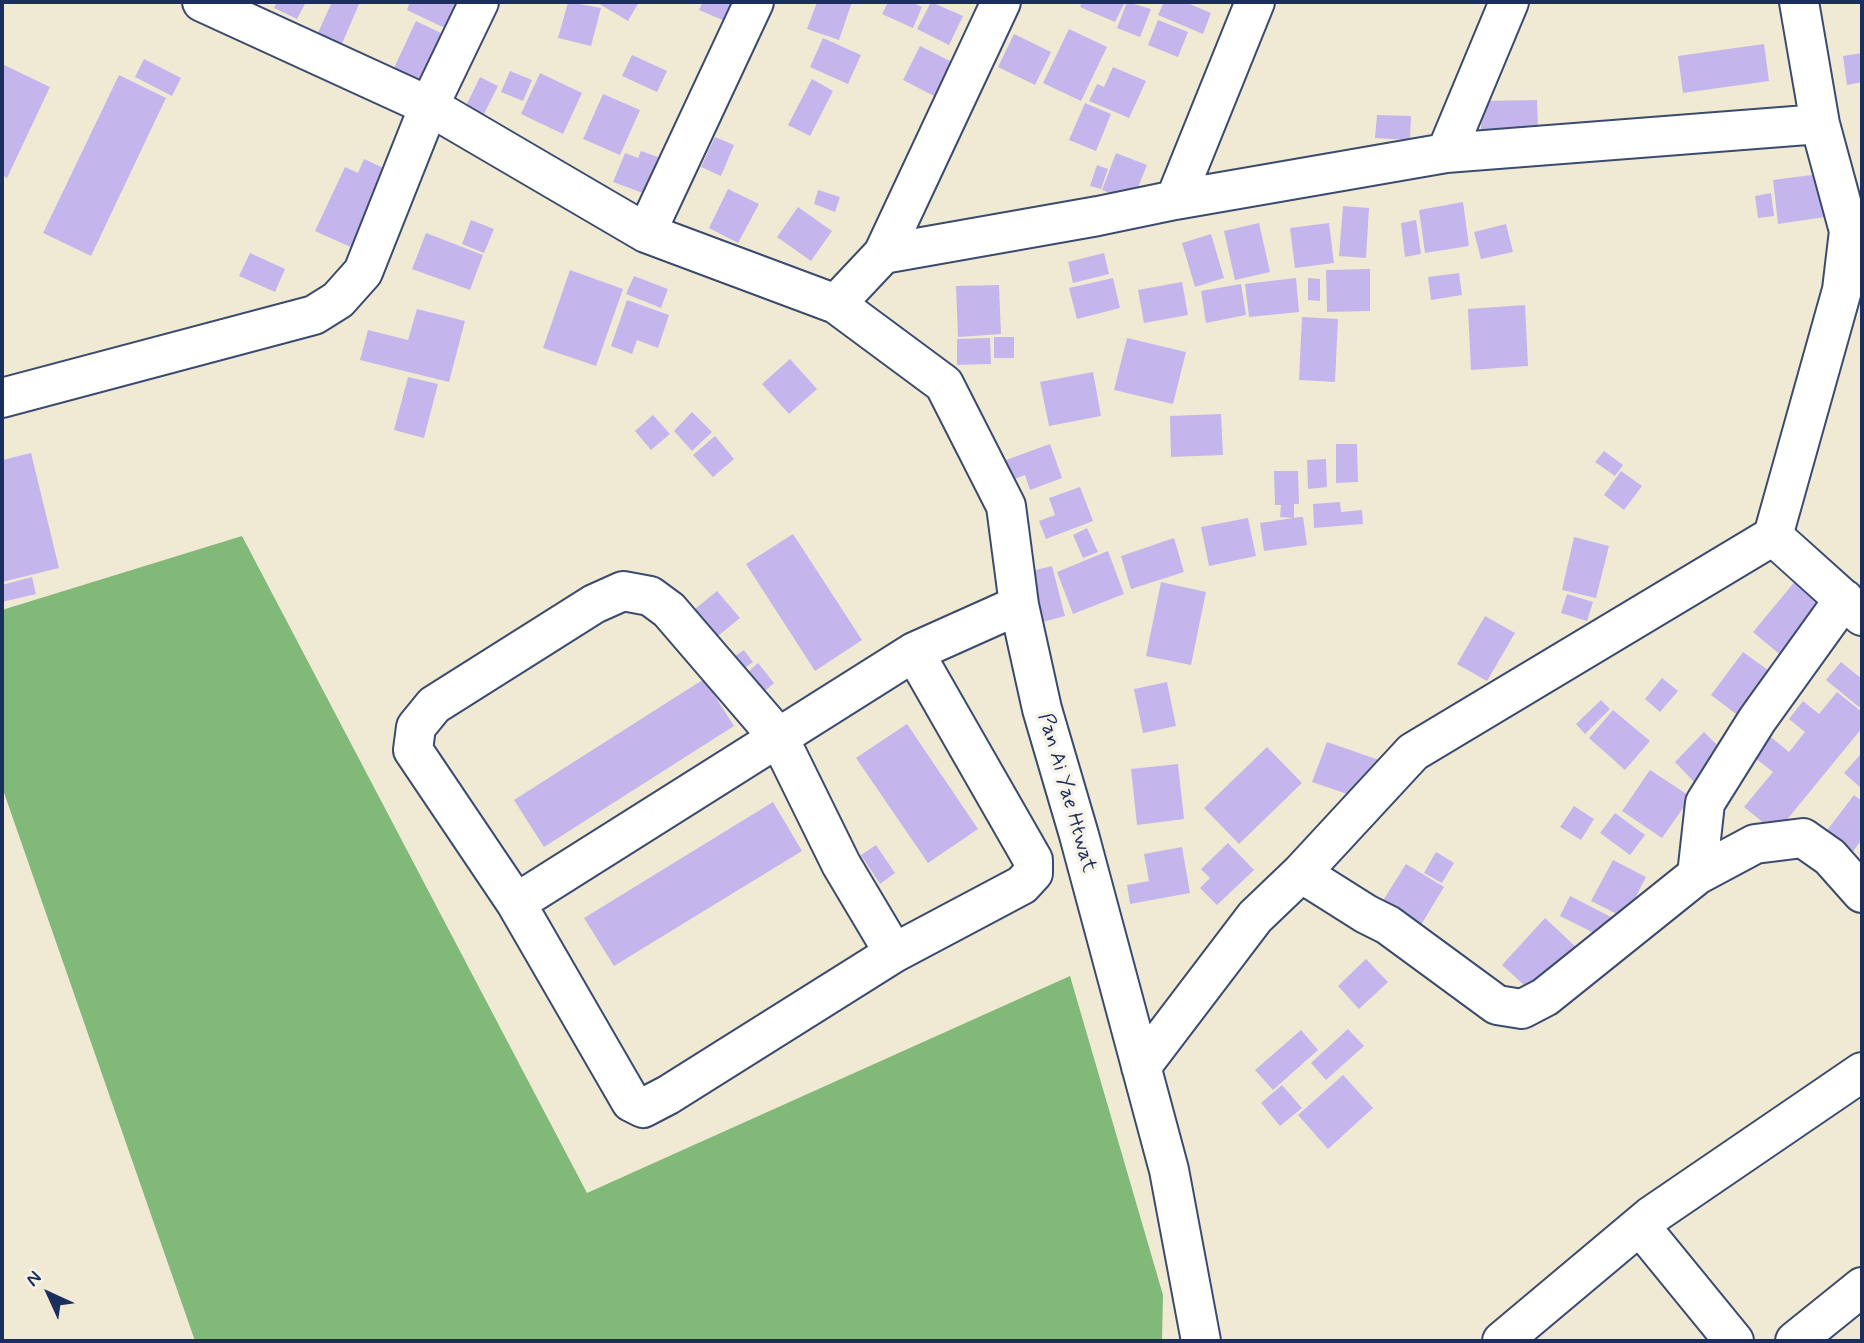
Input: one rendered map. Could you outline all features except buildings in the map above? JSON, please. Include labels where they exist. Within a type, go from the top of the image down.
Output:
[{"type":"street","name":"Pan Ai Yae Htwat","points":[[202,2],[253,13],[429,106],[646,233],[835,304],[944,384],[1006,506],[1019,605],[1042,709],[1079,835],[1169,1170],[1201,1341]]},
{"type":"street","points":[[2,398],[314,315],[338,300],[363,272],[429,106],[480,2]]},
{"type":"street","points":[[646,233],[754,2]]},
{"type":"street","points":[[835,304],[883,254],[1000,2]]},
{"type":"street","points":[[1175,200],[1255,2]]},
{"type":"street","points":[[1446,153],[1509,2]]},
{"type":"street","points":[[1141,1067],[1255,917],[1301,873],[1413,752],[1773,536],[1842,290],[1849,231],[1820,124],[1799,2]]},
{"type":"street","points":[[883,254],[1446,153],[1820,124]]},
{"type":"street","points":[[1697,875],[1705,803],[1757,720],[1853,607],[1773,536]]},
{"type":"street","points":[[894,953],[841,864],[779,738],[669,610],[650,596],[623,591],[594,604],[434,705],[416,727],[413,750],[516,904],[631,1102],[643,1108],[894,953],[1022,885],[1033,873],[1033,860],[914,652]]},
{"type":"street","points":[[516,904],[914,652],[1019,605]]},
{"type":"street","points":[[1301,873],[1388,925],[1497,1005],[1522,1009],[1545,997],[1697,875],[1755,844],[1803,838],[1830,857],[1862,893]]},
{"type":"street","points":[[1502,1341],[1651,1216],[1862,1072]]},
{"type":"street","points":[[1640,1226],[1734,1341]]},
{"type":"street","points":[[1795,1341],[1862,1287]]},
{"type":"green space","points":[[242,536],[587,1193],[1070,976],[1163,1295],[1162,1341],[195,1341],[2,787],[2,610]]}]
